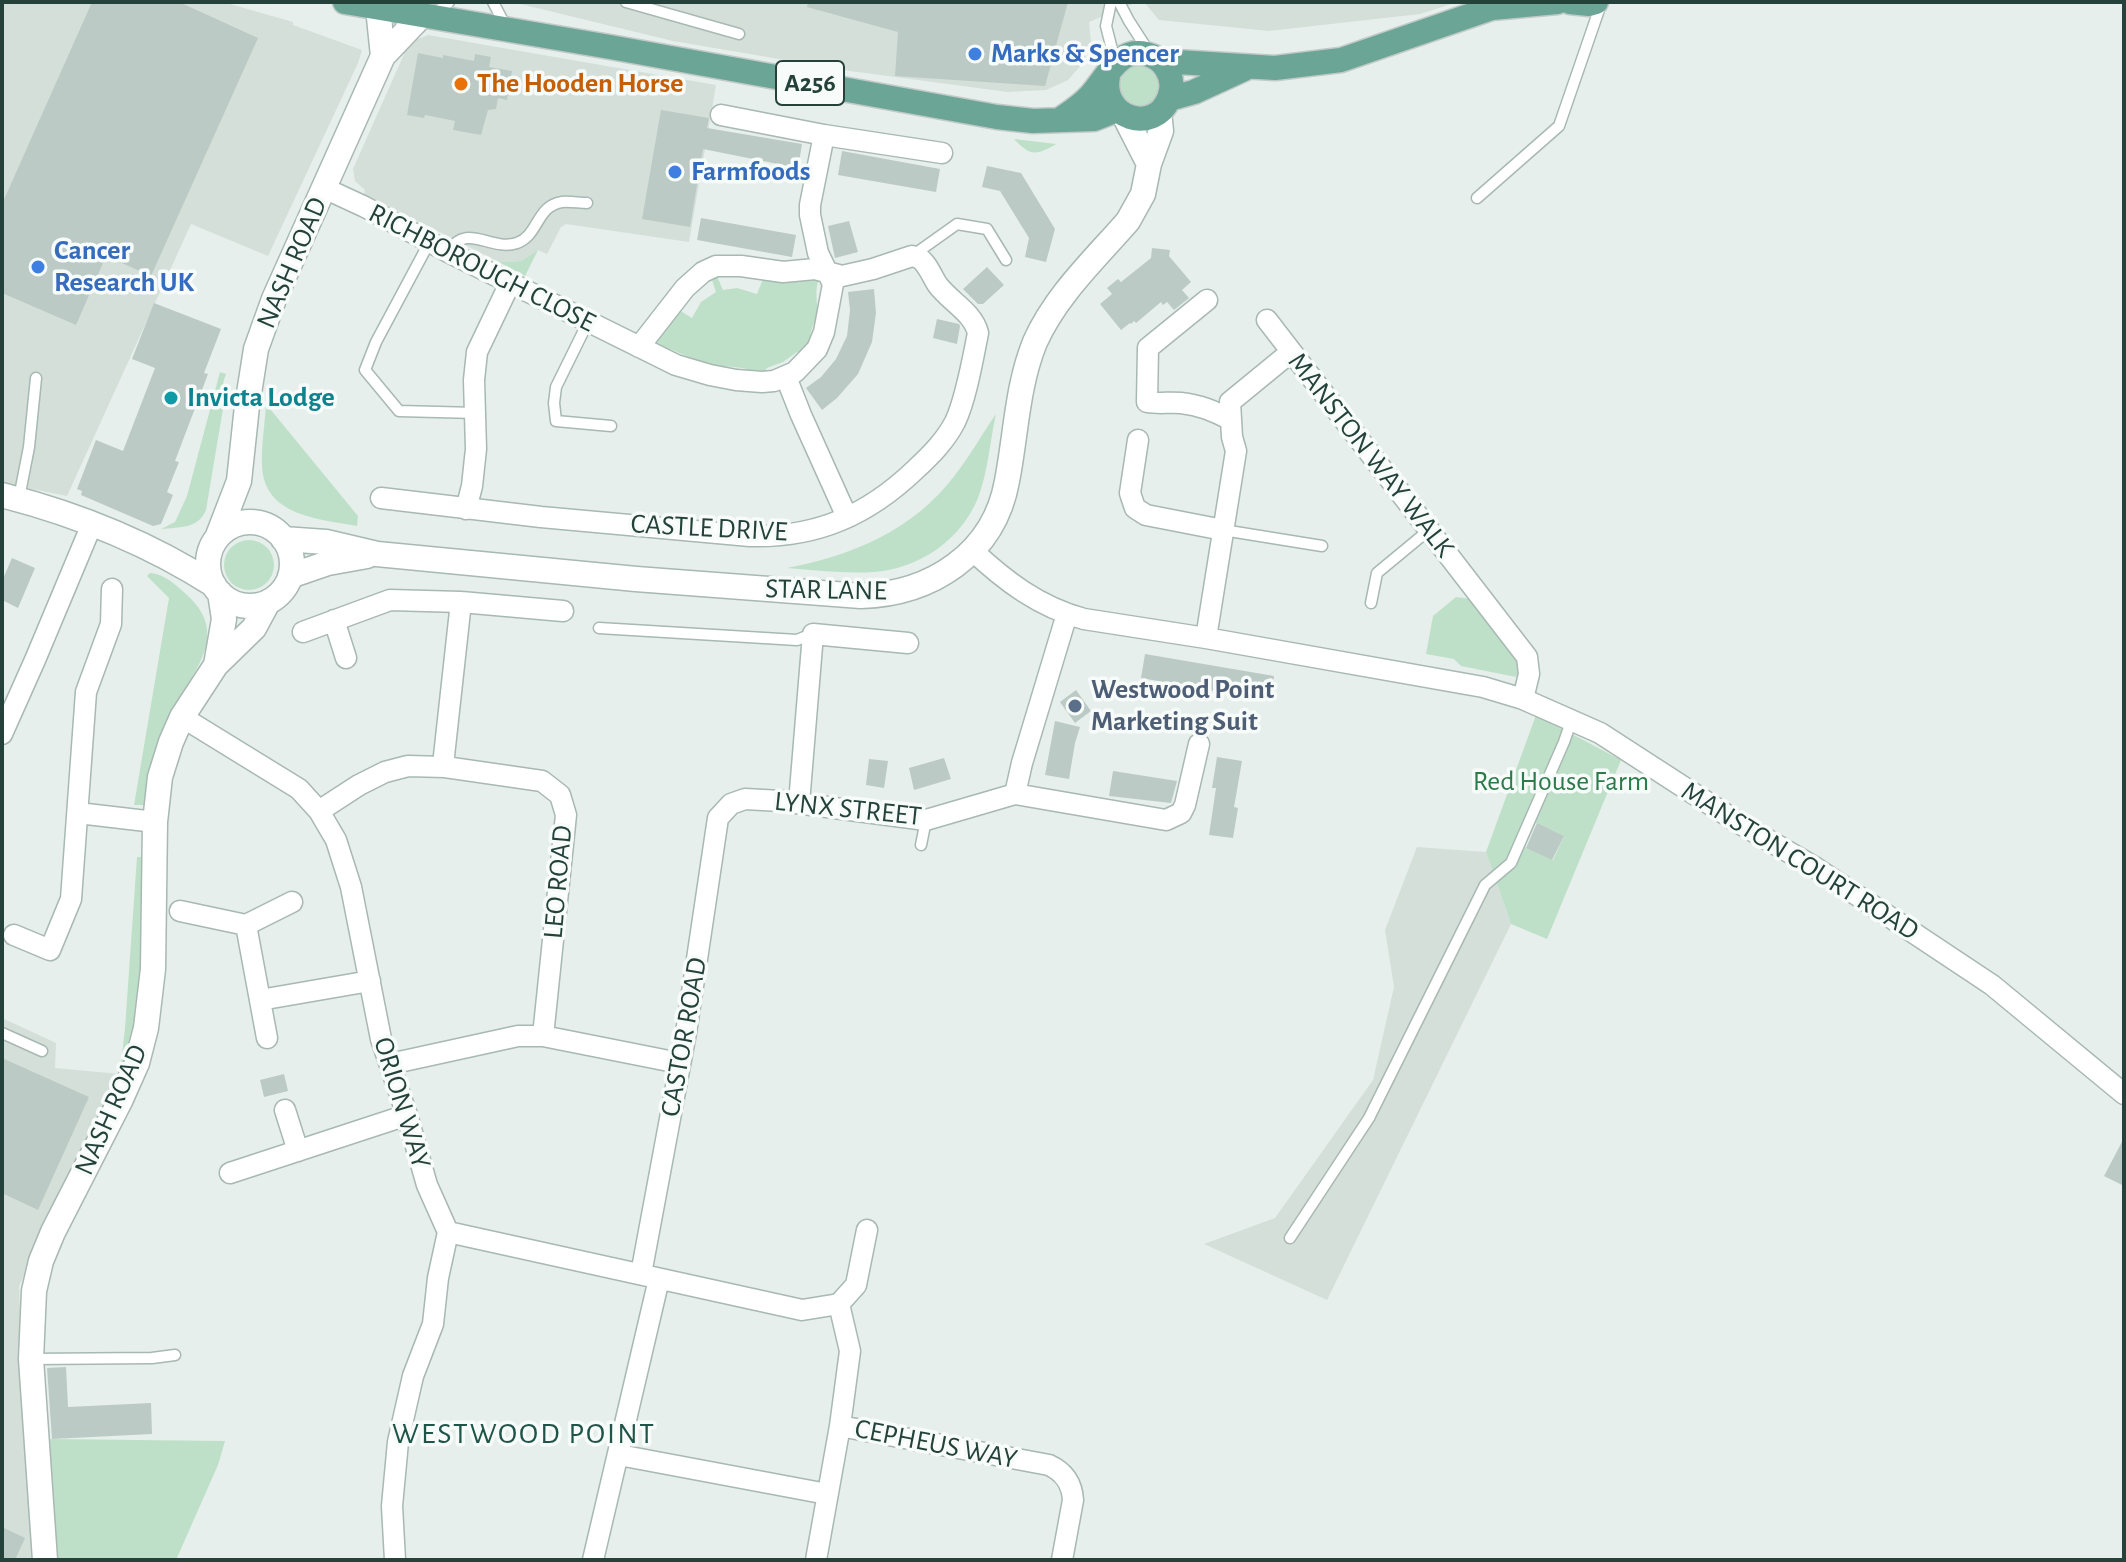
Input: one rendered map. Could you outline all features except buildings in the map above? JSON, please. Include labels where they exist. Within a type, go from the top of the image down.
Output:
[{"type":"main road","name":"A256","points":[[345,2],[378,8],[434,11],[507,30],[1033,121],[1094,119],[1120,112],[1132,118],[1142,118],[1247,68]]},
{"type":"main road","name":"A256","points":[[1112,69],[1132,53],[1183,64],[1206,63],[1247,68],[1341,60],[1495,5],[1557,2]]},
{"type":"main road","points":[[1570,2],[1599,2]]},
{"type":"main road","points":[[1156,58],[1171,79],[1172,90],[1164,106]]},
{"type":"main road","points":[[1112,69],[1107,94],[1120,112]]},
{"type":"main road","points":[[1061,119],[1088,99],[1112,69]]},
{"type":"street","points":[[378,8],[383,56]]},
{"type":"street","name":"NASH ROAD","points":[[215,541],[239,481],[256,349],[274,299],[383,56],[434,11]]},
{"type":"street","name":"STAR LANE","points":[[283,539],[326,542],[377,554],[636,579],[861,596],[896,593],[921,585],[945,573],[972,550],[989,527],[1002,501],[1007,482],[1024,377],[1036,340],[1065,293],[1128,221],[1143,194],[1149,164],[1161,131],[1164,106]]},
{"type":"street","points":[[1120,112],[1149,164]]},
{"type":"street","points":[[721,115],[942,153]]},
{"type":"street","points":[[824,135],[810,215],[818,253],[833,284],[824,332],[817,349],[786,377],[847,517]]},
{"type":"street","name":"RICHBOROUGH CLOSE","points":[[324,188],[676,365],[736,380],[762,382],[786,377]]},
{"type":"street","points":[[639,347],[685,288],[703,272],[716,266],[783,272],[815,269],[842,276],[912,256]]},
{"type":"street","name":"CASTLE DRIVE","points":[[381,498],[564,520],[773,537],[807,532],[847,517],[891,492],[929,456],[951,429],[962,403],[977,327],[963,309],[945,294],[924,263],[912,256]]},
{"type":"street","points":[[466,509],[475,467],[474,380],[477,352],[510,283]]},
{"type":"street","points":[[1207,300],[1148,348],[1147,402],[1209,408],[1231,420]]},
{"type":"street","name":"MANSTON WAY WALK","points":[[1267,320],[1527,657],[1529,674],[1523,699]]},
{"type":"street","points":[[1206,638],[1236,451],[1230,402],[1291,352]]},
{"type":"street","points":[[1138,440],[1130,493],[1135,508],[1146,515],[1223,530]]},
{"type":"street","points":[[239,481],[261,524]]},
{"type":"street","points":[[10,497],[92,524],[162,553],[231,601],[243,605],[256,606],[268,602],[286,586],[292,563],[283,539],[277,532],[249,522],[226,530],[215,541],[208,557],[209,571],[217,589]]},
{"type":"street","points":[[2,734],[92,524]]},
{"type":"street","points":[[162,553],[191,551],[215,541]]},
{"type":"street","points":[[972,550],[994,571],[1044,605],[1084,619],[1483,687],[1523,699]]},
{"type":"street","name":"STAR LANE","points":[[290,576],[328,563],[377,554]]},
{"type":"street","points":[[8,933],[50,950],[71,899],[86,692],[111,624],[112,589]]},
{"type":"street","name":"NASH ROAD","points":[[216,665],[224,619],[217,589]]},
{"type":"street","points":[[303,632],[390,600],[461,602],[563,611]]},
{"type":"street","name":"NASH ROAD","points":[[45,1560],[31,1359],[34,1291],[41,1261],[53,1232],[121,1099],[137,1063],[146,1028],[153,969],[155,822],[160,777],[171,742],[182,717],[216,665],[254,628],[268,602]]},
{"type":"street","points":[[445,767],[461,602]]},
{"type":"street","points":[[1067,614],[1028,740],[1015,794],[1166,820],[1181,813],[1185,805],[1199,744]]},
{"type":"street","points":[[334,620],[346,658]]},
{"type":"street","points":[[799,803],[813,634],[908,643]]},
{"type":"street","name":"MANSTON COURT ROAD","points":[[1523,699],[1600,733],[1739,823],[1816,868],[1992,985],[2124,1094]]},
{"type":"street","name":"ORION WAY","points":[[182,717],[299,789],[319,811],[336,840],[351,887],[381,1039],[427,1185],[448,1232]]},
{"type":"street","name":"LEO ROAD","points":[[319,811],[359,785],[385,772],[408,766],[445,767],[542,781],[560,795],[566,815],[543,1036]]},
{"type":"street","name":"LYNX STREET","points":[[731,804],[745,799],[799,803],[926,820],[1015,794]]},
{"type":"street","name":"CASTOR ROAD","points":[[593,1560],[619,1455],[650,1276],[659,1183],[686,1033],[718,818],[731,804]]},
{"type":"street","points":[[78,813],[155,822]]},
{"type":"street","points":[[180,911],[246,925],[292,902]]},
{"type":"street","points":[[246,925],[267,1038]]},
{"type":"street","points":[[260,1000],[370,981]]},
{"type":"street","points":[[390,1064],[518,1036],[543,1036],[679,1063]]},
{"type":"street","points":[[285,1110],[298,1151]]},
{"type":"street","points":[[230,1173],[407,1115]]},
{"type":"street","points":[[395,1560],[392,1506],[398,1442],[413,1376],[433,1324],[438,1278],[448,1232],[802,1310],[839,1304],[856,1285],[867,1230]]},
{"type":"street","name":"CEPHEUS WAY","points":[[839,1304],[850,1351],[840,1426],[1056,1468],[1067,1478],[1073,1492],[1062,1560]]},
{"type":"street","points":[[816,1560],[840,1426]]},
{"type":"street","points":[[619,1455],[827,1494]]},
{"type":"lane","points":[[493,2],[507,30]]},
{"type":"lane","points":[[626,2],[739,34]]},
{"type":"lane","points":[[1111,2],[1106,26],[1112,69]]},
{"type":"lane","points":[[1119,2],[1156,58]]},
{"type":"lane","points":[[1477,198],[1559,126],[1599,2]]},
{"type":"lane","points":[[448,252],[464,238],[473,237],[496,245],[514,244],[529,236],[540,215],[552,205],[587,203]]},
{"type":"lane","points":[[912,256],[957,224],[987,229],[1006,260]]},
{"type":"lane","points":[[430,241],[376,342],[365,370],[399,411],[476,413]]},
{"type":"lane","points":[[588,322],[556,387],[556,421],[611,426]]},
{"type":"lane","points":[[10,497],[29,447],[36,378]]},
{"type":"lane","points":[[1223,530],[1322,546]]},
{"type":"lane","points":[[1371,603],[1377,573],[1429,530]]},
{"type":"lane","points":[[599,628],[797,640],[813,634]]},
{"type":"lane","points":[[1290,1238],[1369,1118],[1485,885],[1511,863],[1572,719]]},
{"type":"lane","points":[[921,845],[926,820]]},
{"type":"lane","points":[[2,1033],[42,1051]]},
{"type":"lane","points":[[31,1359],[175,1355]]},
{"type":"shaded area","points":[[2,2],[223,2],[293,22],[293,25],[362,50],[268,256],[191,224],[67,496],[2,483]]},
{"type":"shaded area","points":[[512,2],[1137,2],[1089,22],[1091,43],[1083,63],[1068,80],[1046,90],[1008,92],[850,71],[673,41]]},
{"type":"shaded area","points":[[1144,2],[1458,2],[1420,14],[1269,31],[1159,20]]},
{"type":"shaded area","points":[[428,35],[716,85],[689,242],[566,224],[561,227],[547,254],[538,250],[521,261],[499,262],[364,194],[365,190],[355,181],[353,169],[405,52],[415,40]]},
{"type":"shaded area","points":[[1417,847],[1486,852],[1511,924],[1327,1300],[1204,1244],[1275,1218],[1373,1080],[1394,987],[1385,930]]},
{"type":"shaded area","points":[[2,1018],[56,1043],[55,1068],[120,1074],[19,1286],[24,1415],[35,1560],[2,1560]]},
{"type":"green space","points":[[1134,64],[1150,64],[1163,83],[1155,103],[1143,108],[1132,106],[1120,93],[1121,75]]},
{"type":"green space","points":[[1014,139],[1056,144],[1034,152],[1024,149]]},
{"type":"green space","points":[[538,250],[525,276],[499,262],[521,261]]},
{"type":"green space","points":[[716,274],[723,290],[737,288],[757,294],[763,279],[811,277],[819,280],[811,345],[804,352],[797,352],[758,375],[743,368],[707,363],[670,349],[662,351],[653,344],[679,310],[692,318],[701,302],[716,292],[711,277]]},
{"type":"green space","points":[[220,372],[226,374],[223,383],[226,391],[206,510],[193,524],[161,529],[175,522],[187,496]]},
{"type":"green space","points":[[266,404],[358,516],[357,526],[296,512],[272,495],[265,483],[262,466]]},
{"type":"green space","points":[[996,414],[978,498],[961,527],[936,550],[890,570],[841,572],[787,568],[858,548],[921,511],[955,475]]},
{"type":"green space","points":[[249,540],[267,547],[274,565],[267,583],[249,590],[231,583],[224,565],[231,547]]},
{"type":"green space","points":[[150,573],[161,575],[174,584],[201,612],[207,628],[206,645],[201,661],[164,727],[144,805],[134,805],[169,598],[147,576]]},
{"type":"green space","points":[[1456,597],[1472,599],[1517,656],[1520,668],[1516,677],[1461,666],[1454,659],[1426,654],[1433,616]]},
{"type":"green space","name":"Red House Farm","points":[[1536,715],[1621,760],[1547,939],[1511,924],[1486,852]],"holes":[[[1536,823],[1564,836],[1553,860],[1525,847]]]},
{"type":"green space","points":[[137,857],[146,857],[149,886],[137,1034],[120,1074],[125,1028]]},
{"type":"green space","points":[[50,1439],[225,1441],[218,1465],[176,1560],[56,1560]]},
{"type":"place","name":"Marks & Spencer","points":[[975,54]]},
{"type":"place","name":"The Hooden Horse","points":[[461,84]]},
{"type":"place","name":"Farmfoods","points":[[675,172]]},
{"type":"place","name":"Cancer Research UK","points":[[38,267]]},
{"type":"place","name":"Invicta Lodge","points":[[171,398]]},
{"type":"place","name":"Westwood Point Marketing Suit","points":[[1075,706]]},
{"type":"district","name":"WESTWOOD POINT","points":[[524,1434]]}]
